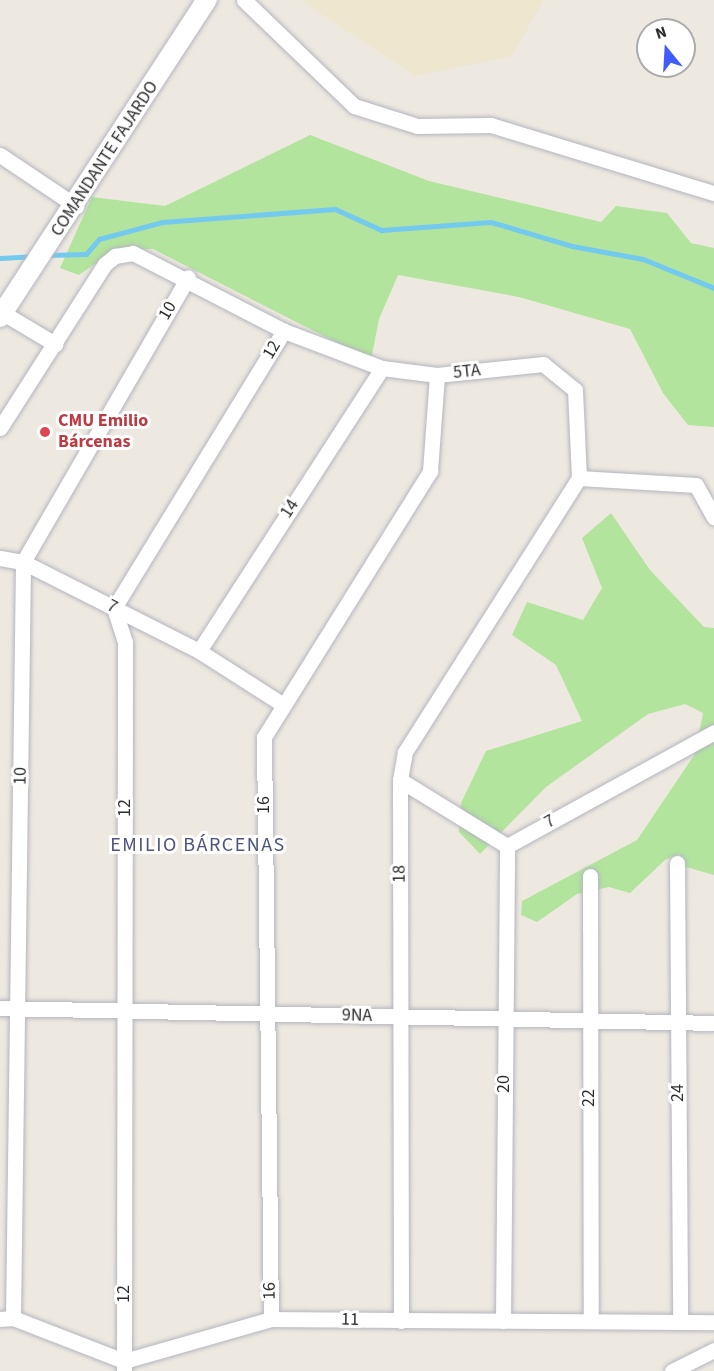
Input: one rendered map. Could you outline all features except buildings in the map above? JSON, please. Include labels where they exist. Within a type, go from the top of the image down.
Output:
[{"type":"street","name":"COMANDANTE FAJARDO","points":[[2,315],[76,206],[207,0]]},
{"type":"street","points":[[244,0],[354,106],[417,126],[490,125],[714,193]]},
{"type":"street","points":[[0,156],[76,206]]},
{"type":"street","name":"5TA","points":[[55,344],[105,264],[115,256],[133,253],[188,277],[284,331],[381,368],[437,375],[543,364],[575,390],[579,478]]},
{"type":"street","name":"10","points":[[7,1319],[18,1009],[23,562],[188,277]]},
{"type":"street","points":[[0,428],[55,344],[2,315]]},
{"type":"street","name":"12","points":[[124,1366],[125,642],[114,608],[284,331]]},
{"type":"street","name":"14","points":[[199,651],[381,368]]},
{"type":"street","name":"16","points":[[271,1319],[265,1014],[264,737],[282,704],[430,471],[437,375]]},
{"type":"street","points":[[579,478],[696,484],[714,517]]},
{"type":"street","name":"18","points":[[401,1321],[400,780],[405,752],[579,478]]},
{"type":"street","name":"7","points":[[0,558],[23,562],[199,651],[282,704]]},
{"type":"street","name":"7","points":[[507,846],[707,733]]},
{"type":"street","points":[[400,780],[507,846]]},
{"type":"street","name":"20","points":[[503,1321],[507,846]]},
{"type":"street","name":"24","points":[[677,863],[680,1322]]},
{"type":"street","name":"22","points":[[590,876],[588,1021],[591,1322]]},
{"type":"street","name":"9NA","points":[[0,1008],[714,1023]]},
{"type":"street","points":[[7,1319],[124,1366]]},
{"type":"street","name":"11","points":[[124,1366],[271,1319],[714,1322]]},
{"type":"street","points":[[672,1371],[714,1350]]},
{"type":"shaded area","points":[[300,0],[544,0],[512,56],[415,76]]},
{"type":"green space","points":[[310,135],[429,181],[601,222],[616,206],[667,213],[691,243],[714,248],[714,427],[688,425],[663,393],[630,329],[519,297],[398,275],[379,319],[371,360],[153,249],[114,251],[79,275],[60,268],[92,197],[165,206]]},
{"type":"green space","points":[[611,513],[650,570],[704,627],[714,628],[714,875],[686,867],[679,854],[665,860],[630,893],[609,887],[577,894],[537,922],[521,915],[522,901],[637,840],[695,754],[703,713],[685,704],[648,714],[546,787],[480,854],[459,832],[461,803],[486,751],[582,721],[556,665],[512,635],[527,602],[583,620],[602,588],[582,538]]},
{"type":"waterway","points":[[46,255],[86,254],[99,239],[162,222],[335,209],[381,230],[491,222],[572,246],[643,259],[714,288]]},
{"type":"waterway","points":[[0,258],[34,256]]},
{"type":"place","name":"CMU Emilio Bárcenas","points":[[45,432]]},
{"type":"district","name":"EMILIO BÁRCENAS","points":[[198,845]]}]
